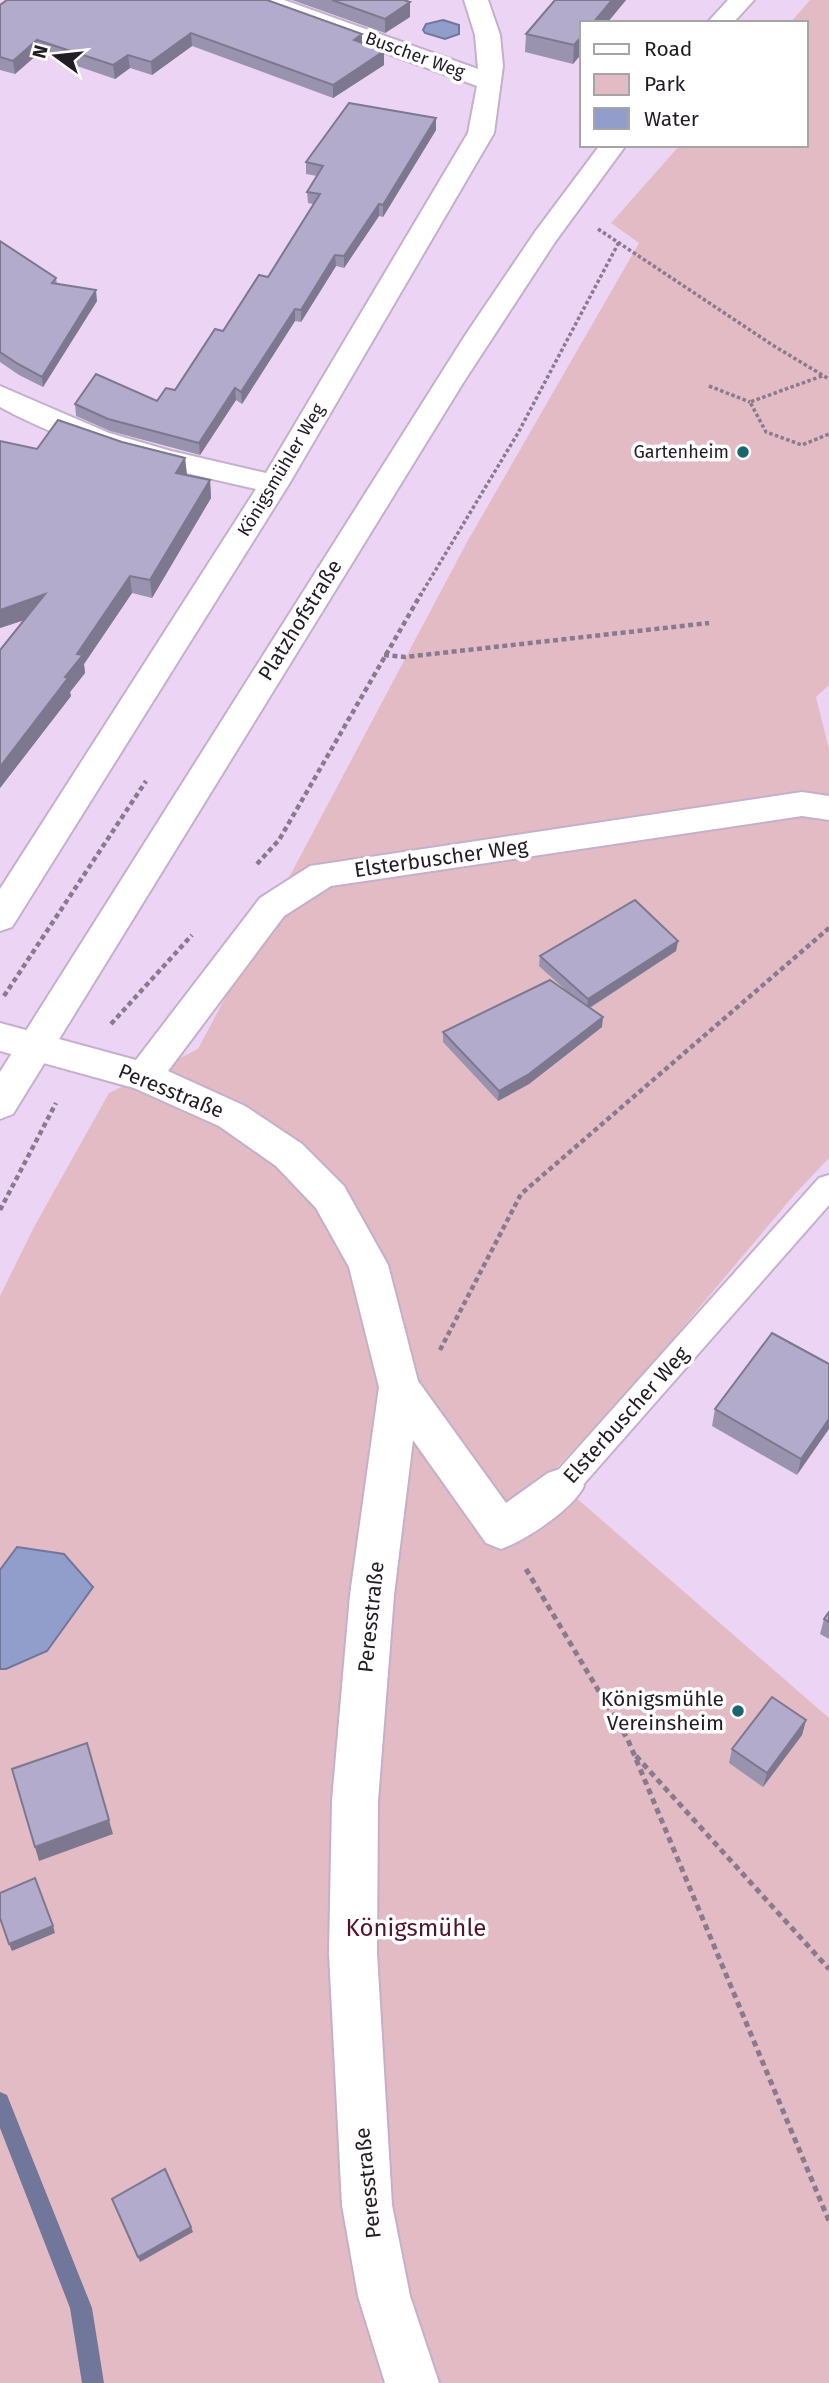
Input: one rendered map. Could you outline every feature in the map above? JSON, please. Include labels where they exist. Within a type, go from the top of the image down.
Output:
[{"type":"street","name":"Buscher Weg","points":[[261,0],[490,82]]},
{"type":"street","name":"Königsmühler Weg","points":[[0,918],[274,484],[481,133],[490,82],[488,28],[476,0]]},
{"type":"street","points":[[721,21],[742,0]]},
{"type":"street","name":"Platzhofstraße","points":[[0,1104],[18,1041],[150,857],[411,443],[561,212],[612,147]]},
{"type":"street","points":[[0,395],[67,430],[114,446],[274,484]]},
{"type":"street","name":"Elsterbuscher Weg","points":[[144,1076],[272,907],[322,875],[802,804],[829,808]]},
{"type":"street","name":"Peresstraße","points":[[18,1041],[144,1076],[232,1116],[289,1155],[330,1197],[368,1265],[399,1387],[372,1595],[355,1801],[353,1953],[368,2205],[384,2296],[412,2383]]},
{"type":"street","points":[[399,1387],[501,1530]]},
{"type":"street","name":"Elsterbuscher Weg","points":[[501,1530],[563,1486]]},
{"type":"lane","name":"Elsterbuscher Weg","points":[[563,1486],[829,1186]]},
{"type":"path","points":[[596,228],[774,346],[829,379]]},
{"type":"path","points":[[252,869],[279,840],[384,655],[518,433],[619,242]]},
{"type":"path","points":[[750,402],[823,375]]},
{"type":"path","points":[[709,386],[750,402],[766,432],[802,445],[829,434]]},
{"type":"path","points":[[384,655],[404,657],[709,623]]},
{"type":"path","points":[[399,1387],[425,1379],[522,1194],[829,928]]},
{"type":"path","points":[[80,1058],[198,929]]},
{"type":"path","points":[[501,1530],[565,1631],[633,1752],[829,2221]]},
{"type":"path","points":[[633,1752],[829,1969]]},
{"type":"green space","name":"Königsmühle","points":[[810,0],[829,0],[829,685],[816,697],[829,749],[829,1158],[794,1195],[635,1384],[550,1475],[829,1718],[829,2383],[0,2383],[0,1296],[34,1227],[109,1093],[198,1049],[467,542],[639,243],[611,223],[678,147],[808,147],[808,21],[792,21]]},
{"type":"water","points":[[443,20],[459,25],[459,34],[445,39],[423,30],[426,24]]},
{"type":"water","points":[[17,1547],[64,1554],[93,1587],[47,1651],[6,1669],[0,1669],[0,1570]]},
{"type":"building","points":[[7,0],[267,0],[362,34],[354,40],[384,51],[333,85],[191,33],[151,62],[128,55],[113,65],[37,40],[13,61],[0,57],[0,5]]},
{"type":"building","points":[[332,0],[404,0],[410,2],[385,19]]},
{"type":"building","points":[[555,0],[612,0],[595,21],[580,21],[580,38],[574,45],[526,34]]},
{"type":"building","points":[[349,103],[436,118],[383,205],[379,204],[344,256],[335,255],[301,310],[295,309],[241,392],[235,388],[199,443],[108,419],[75,404],[96,374],[157,401],[166,388],[175,390],[215,329],[223,331],[259,275],[268,277],[320,194],[307,192],[323,166],[306,162]]},
{"type":"building","points":[[0,241],[56,278],[52,283],[96,290],[42,377],[0,352]]},
{"type":"building","points":[[58,420],[122,442],[185,458],[176,473],[210,480],[150,580],[130,576],[77,654],[83,655],[65,677],[68,678],[0,767],[0,650],[45,594],[0,610],[0,441],[37,449]]},
{"type":"building","points":[[635,900],[678,941],[588,999],[540,956]]},
{"type":"building","points":[[550,980],[603,1017],[529,1074],[499,1091],[443,1032]]},
{"type":"building","points":[[772,1333],[829,1364],[829,1419],[801,1459],[715,1409]]},
{"type":"building","points":[[772,1697],[806,1720],[767,1773],[732,1749]]},
{"type":"building","points":[[87,1743],[109,1820],[35,1847],[12,1769]]},
{"type":"building","points":[[35,1878],[53,1926],[9,1944],[0,1918],[0,1893]]},
{"type":"building","points":[[165,2169],[191,2227],[138,2257],[112,2199]]},
{"type":"waterway","points":[[0,2102],[81,2308],[93,2383]]},
{"type":"place","name":"Gartenheim","points":[[743,452]]},
{"type":"place","name":"Königsmühle Vereinsheim","points":[[738,1711]]}]
